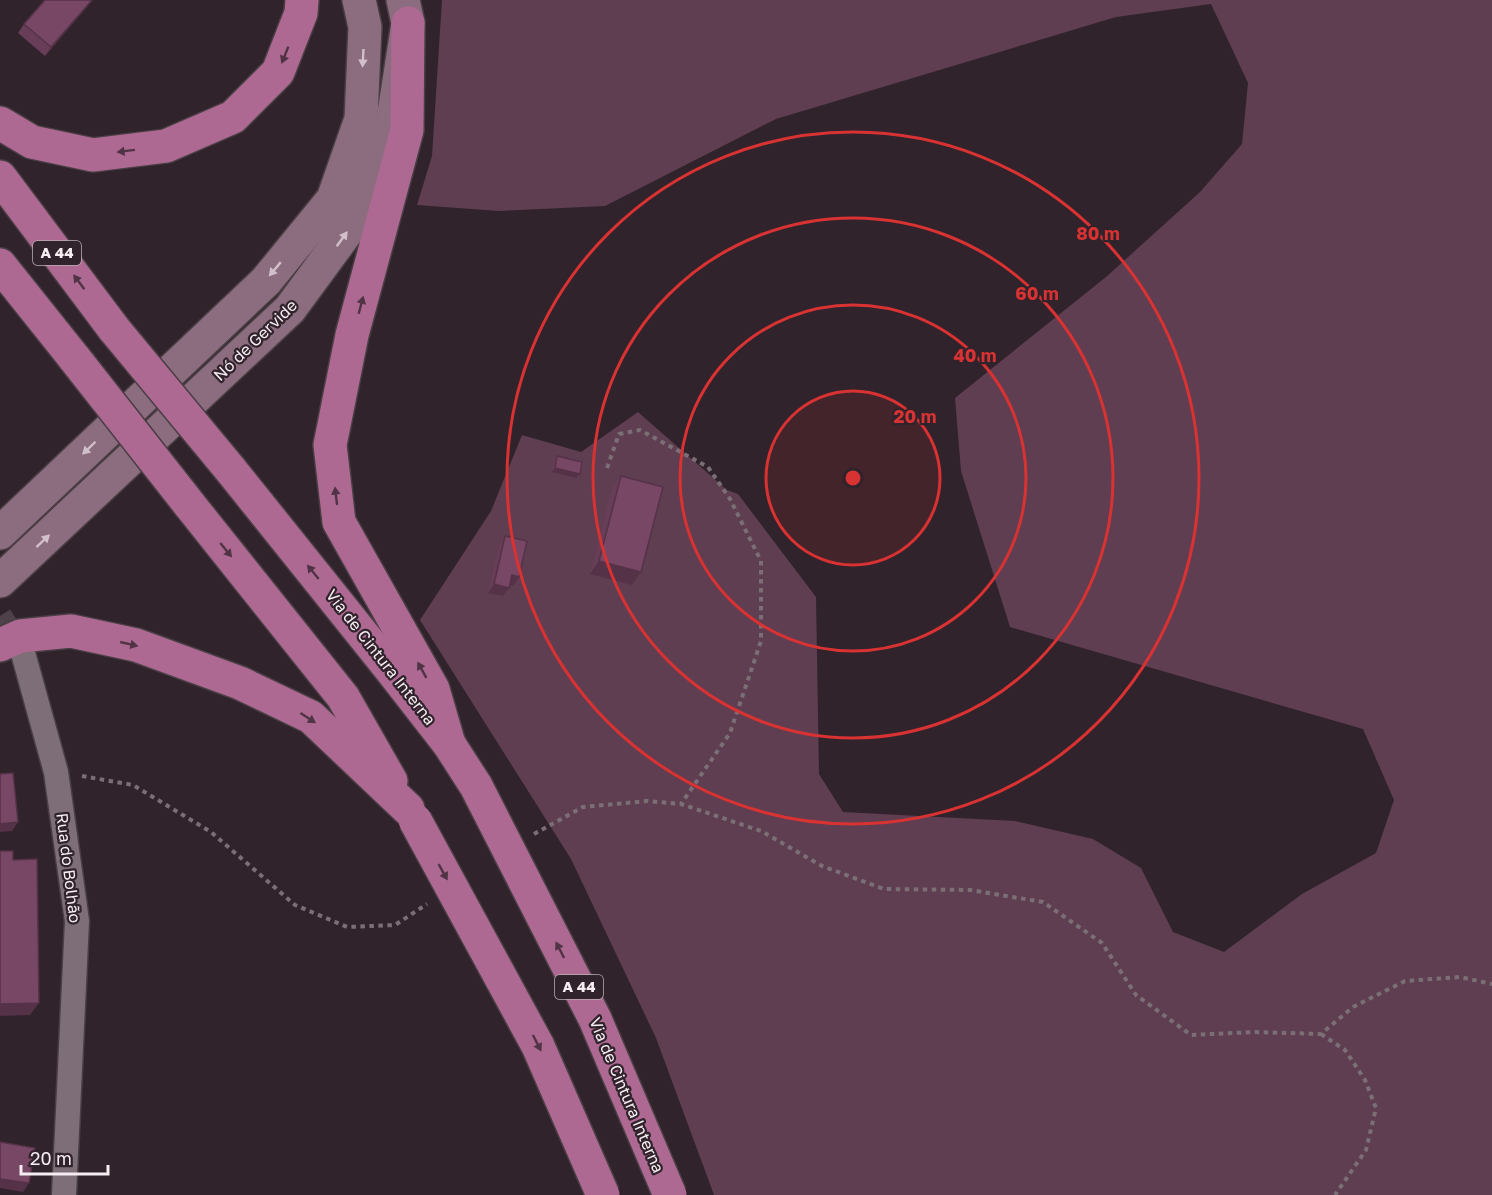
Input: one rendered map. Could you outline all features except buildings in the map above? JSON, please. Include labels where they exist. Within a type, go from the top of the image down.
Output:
[{"type":"highway","points":[[0,123],[32,142],[93,155],[166,146],[233,117],[278,72],[301,13],[302,0]]},
{"type":"highway","points":[[406,11],[407,130],[352,335],[330,445],[339,522],[433,689],[449,744]]},
{"type":"highway","name":"Via de Cintura Interna","points":[[0,177],[114,329],[230,469],[449,744],[476,786],[595,1020],[670,1195]]},
{"type":"highway","points":[[0,265],[343,697],[411,815],[538,1046],[603,1195]]},
{"type":"highway","points":[[12,649],[20,636],[71,632],[136,645],[240,683],[311,717],[411,815]]},
{"type":"main road","points":[[0,533],[266,281],[333,199],[361,119],[365,27],[359,0]]},
{"type":"main road","name":"Nó de Gervide","points":[[0,580],[290,309],[362,211],[392,126],[406,11]]},
{"type":"street","name":"Rua do Bolhão","points":[[12,649],[56,772],[77,921],[64,1195]]},
{"type":"path","points":[[607,468],[619,435],[640,430],[708,467],[730,500],[761,561],[761,641],[730,733],[681,804]]},
{"type":"path","points":[[56,772],[133,785],[211,832],[295,905],[347,927],[394,925],[432,900]]},
{"type":"path","points":[[527,838],[583,807],[647,801],[681,804],[761,831],[822,866],[884,889],[969,890],[1043,902],[1102,943],[1136,994],[1191,1035],[1255,1032],[1321,1034],[1345,1050],[1365,1080],[1376,1108],[1366,1150],[1335,1195]]},
{"type":"path","points":[[1321,1034],[1353,1007],[1405,981],[1460,977],[1492,984]]},
{"type":"shaded area","points":[[442,0],[1492,0],[1492,1195],[714,1195],[656,1038],[571,859],[420,620],[491,511],[522,435],[581,452],[638,412],[727,490],[738,494],[816,597],[819,774],[843,812],[1015,821],[1093,839],[1141,868],[1173,932],[1224,952],[1302,894],[1376,853],[1394,800],[1363,729],[1010,627],[961,471],[955,398],[1106,277],[1200,192],[1242,144],[1248,83],[1211,4],[1116,17],[776,119],[605,206],[499,211],[417,205],[432,156]]},
{"type":"tunnel","points":[[0,616],[22,651]]}]
